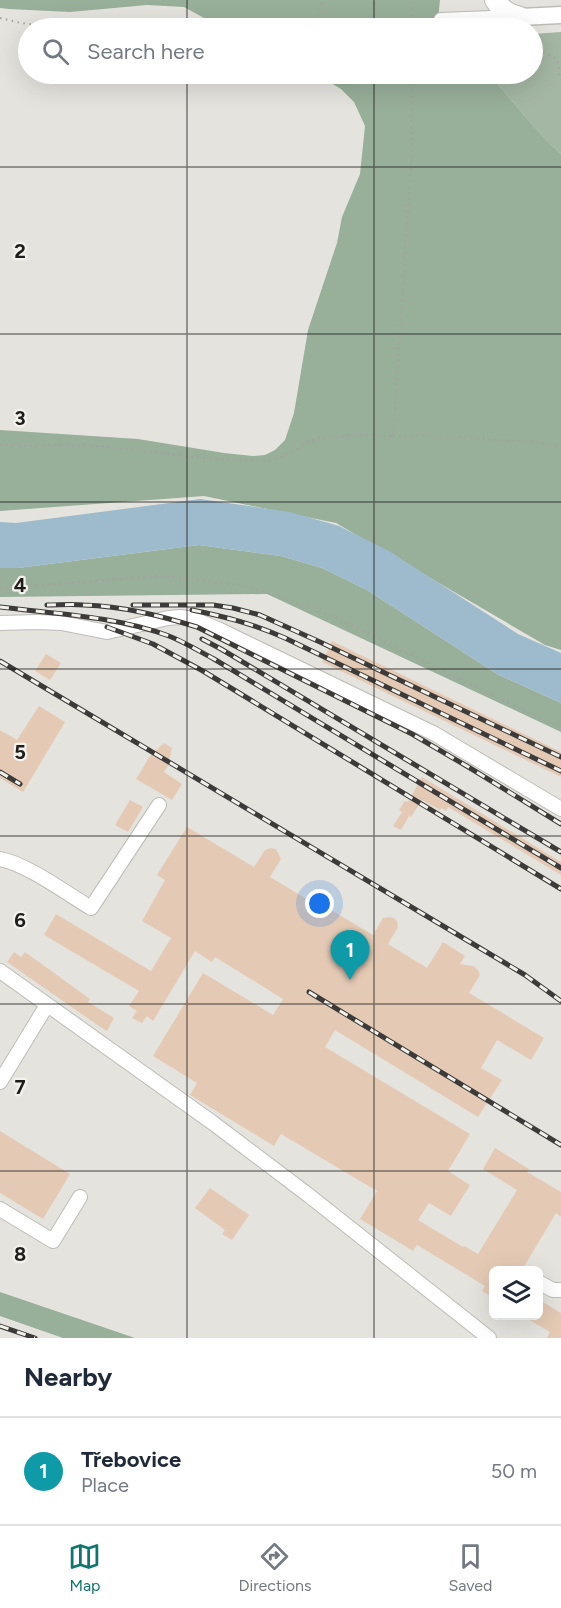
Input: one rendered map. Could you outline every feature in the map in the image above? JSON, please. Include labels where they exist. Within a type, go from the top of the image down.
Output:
[{"type":"highway","points":[[495,0],[508,13],[520,17]]},
{"type":"main road","points":[[520,17],[561,15]]},
{"type":"lane","points":[[494,18],[520,17]]},
{"type":"lane","points":[[0,622],[54,623],[107,632],[174,617],[203,622],[435,734],[561,809]]},
{"type":"lane","points":[[0,859],[25,868],[91,908],[159,805]]},
{"type":"lane","points":[[0,971],[242,1144],[489,1338]]},
{"type":"lane","points":[[0,1082],[47,1005]]},
{"type":"lane","points":[[0,1209],[53,1240],[80,1197]]},
{"type":"lane","points":[[543,1284],[554,1290],[561,1290]]},
{"type":"path","points":[[318,18],[323,0]]},
{"type":"path","points":[[412,0],[412,18]]},
{"type":"path","points":[[0,18],[18,22]]},
{"type":"path","points":[[543,52],[557,59],[561,80]]},
{"type":"path","points":[[393,436],[411,167],[412,84]]},
{"type":"path","points":[[0,445],[102,446],[202,458],[270,461],[319,438],[357,435],[471,438],[548,443],[561,447]]},
{"type":"path","points":[[0,588],[162,576],[247,586],[328,614],[561,728]]},
{"type":"green space","points":[[0,0],[440,0],[438,18],[204,18],[184,7],[147,5],[70,12],[0,8]]},
{"type":"green space","points":[[561,32],[561,154],[497,84],[543,84],[543,33]]},
{"type":"green space","points":[[332,84],[497,84],[561,154],[561,650],[545,645],[336,523],[204,496],[0,511],[0,430],[138,439],[253,456],[265,455],[275,450],[285,440],[294,413],[308,330],[337,243],[342,217],[360,174],[365,126],[354,102]]},
{"type":"green space","points":[[199,545],[281,556],[322,568],[367,590],[497,674],[561,703],[561,732],[267,594],[0,597],[0,568],[18,568]]},
{"type":"green space","points":[[0,1292],[135,1338],[63,1338],[0,1316]]},
{"type":"water","points":[[200,499],[290,512],[339,526],[389,551],[518,634],[561,653],[561,703],[497,674],[367,590],[322,568],[281,556],[199,545],[18,568],[0,568],[0,522],[16,523]]},
{"type":"building","points":[[332,641],[561,752],[561,777],[322,662]]},
{"type":"building","points":[[46,654],[61,663],[50,680],[35,671]]},
{"type":"building","points":[[39,706],[65,722],[23,792],[0,778],[0,730],[17,740]]},
{"type":"building","points":[[164,743],[172,748],[168,766],[164,772],[182,784],[172,800],[136,779],[150,756]]},
{"type":"building","points":[[422,777],[561,862],[561,875],[448,807],[446,811],[441,808],[440,810],[422,800],[401,830],[393,826],[402,812],[399,810],[405,801],[408,802]]},
{"type":"building","points":[[130,800],[143,807],[128,832],[115,825]]},
{"type":"building","points":[[187,827],[254,867],[265,850],[276,849],[281,859],[270,877],[330,913],[331,910],[373,935],[383,918],[394,918],[398,927],[388,944],[427,968],[443,942],[465,956],[460,964],[473,966],[478,970],[480,975],[469,993],[544,1038],[531,1060],[497,1040],[481,1068],[502,1080],[478,1117],[335,1030],[325,1047],[470,1134],[448,1171],[470,1185],[451,1216],[429,1203],[418,1220],[478,1254],[517,1190],[483,1169],[495,1148],[529,1169],[527,1172],[561,1192],[561,1217],[556,1213],[524,1266],[489,1266],[489,1295],[482,1291],[485,1286],[417,1245],[413,1251],[360,1219],[377,1191],[281,1134],[274,1146],[190,1095],[197,1083],[153,1056],[203,973],[273,1015],[283,999],[215,957],[212,962],[195,951],[153,1021],[147,1016],[142,1023],[132,1018],[137,1011],[129,1006],[139,991],[44,935],[56,914],[151,971],[171,938],[142,921],[165,880],[157,875]]},
{"type":"building","points":[[14,952],[21,957],[25,952],[90,999],[88,1002],[114,1018],[107,1031],[7,962]]},
{"type":"building","points":[[0,1131],[70,1174],[43,1219],[0,1193]]},
{"type":"building","points":[[210,1188],[249,1215],[232,1240],[222,1234],[225,1230],[195,1208]]},
{"type":"building","points":[[543,1302],[561,1313],[561,1338],[547,1338],[550,1332],[530,1320],[543,1320]]},
{"type":"railway","points":[[47,605],[113,607],[156,615],[197,627],[412,734],[561,824]]},
{"type":"railway","points":[[133,605],[213,605],[260,615],[561,757]]},
{"type":"railway","points":[[0,607],[107,620],[149,629],[175,638],[214,659],[561,868]]},
{"type":"railway","points":[[192,610],[240,621],[285,638],[561,771]]},
{"type":"railway","points":[[107,627],[153,644],[203,671],[561,889]]},
{"type":"railway","points":[[202,639],[561,852]]},
{"type":"railway","points":[[0,661],[525,975],[561,1001]]},
{"type":"railway","points":[[0,772],[20,784]]},
{"type":"railway","points":[[309,992],[561,1145]]},
{"type":"railway","points":[[0,1326],[35,1338]]},
{"type":"place","name":"Třebovice","points":[[350,980]]}]
